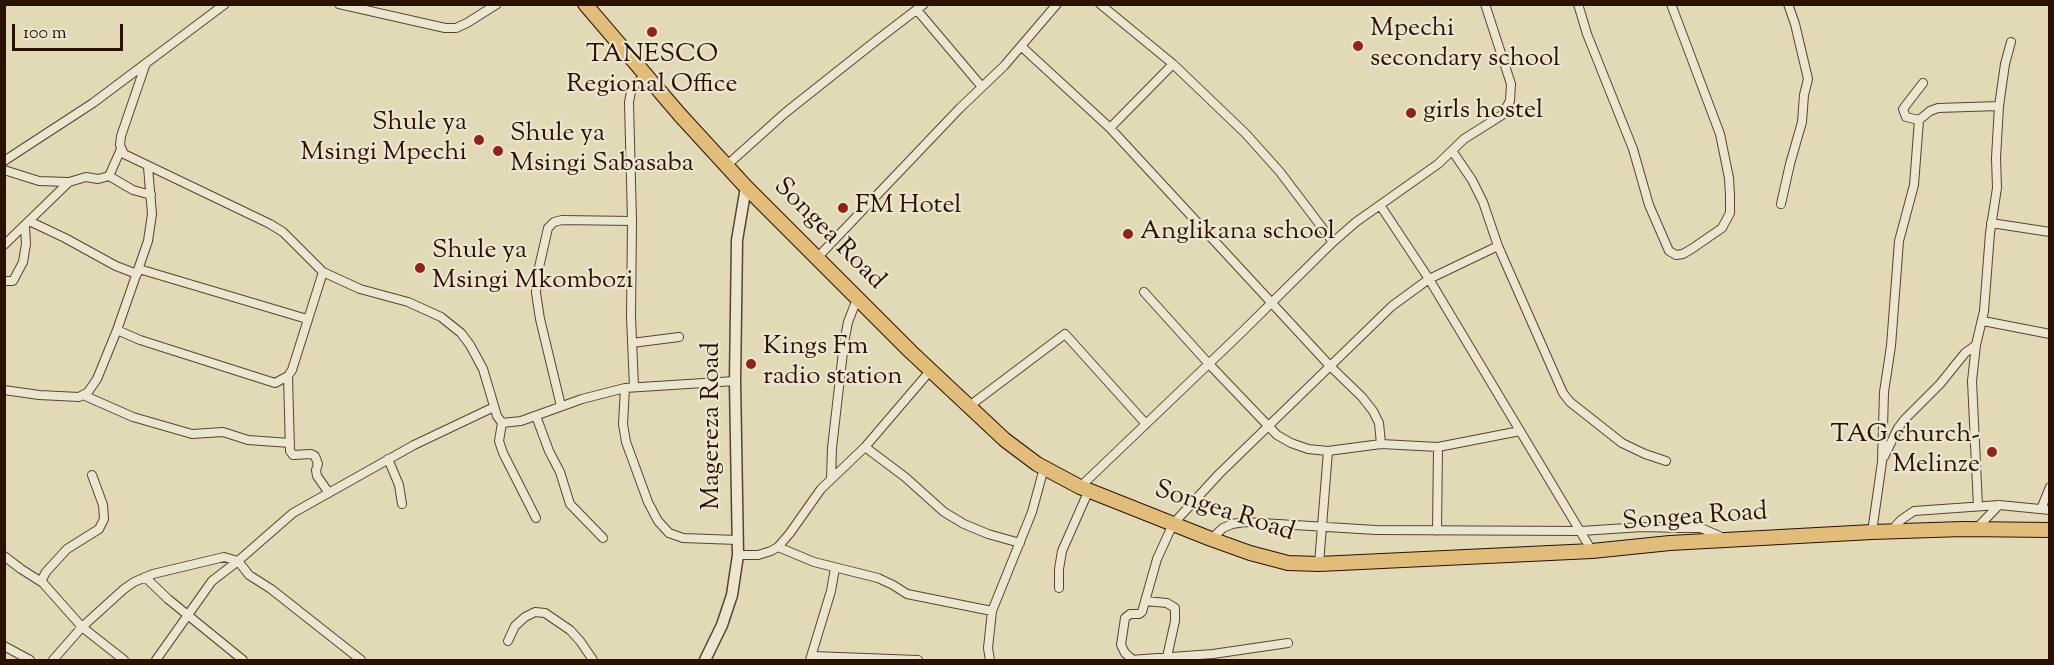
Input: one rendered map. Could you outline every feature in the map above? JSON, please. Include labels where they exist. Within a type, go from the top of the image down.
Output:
[{"type":"highway","name":"Songea Road","points":[[585,4],[746,187],[930,371],[1020,453],[1044,468],[1085,488],[1211,539],[1250,553],[1288,562],[1319,564],[1592,551],[1727,540],[1892,531],[2049,530]]},
{"type":"street","points":[[4,161],[93,103],[225,4]]},
{"type":"street","points":[[339,4],[418,24],[456,28],[497,4]]},
{"type":"street","points":[[816,259],[1022,47],[1057,4]]},
{"type":"street","points":[[1100,4],[1173,64],[1246,134],[1280,172],[1333,242]]},
{"type":"street","points":[[1059,588],[1062,551],[1085,488],[1146,424],[1333,242],[1438,164],[1453,152],[1457,144],[1502,115],[1509,101],[1510,77],[1485,4]]},
{"type":"street","points":[[1578,4],[1587,34],[1633,149],[1649,205],[1670,251],[1676,255],[1683,254],[1722,228],[1730,213],[1730,196],[1729,178],[1718,128],[1671,4]]},
{"type":"street","points":[[1781,204],[1802,122],[1808,79],[1788,4]]},
{"type":"street","points":[[726,166],[785,113],[921,7],[982,87]]},
{"type":"street","points":[[1978,506],[1972,390],[1976,345],[1983,321],[1991,223],[1997,184],[1999,106],[2005,64],[2011,42]]},
{"type":"street","points":[[1022,47],[1110,128],[1373,411],[1379,423],[1381,444]]},
{"type":"street","points":[[110,176],[121,149],[120,136],[146,63]]},
{"type":"street","points":[[1110,128],[1173,64]]},
{"type":"street","points":[[646,76],[636,83],[629,102],[632,343],[630,388],[623,424],[626,442],[648,502],[658,521],[669,533],[683,538],[737,540]]},
{"type":"street","points":[[1923,83],[1908,99],[1903,112],[1906,117],[1919,120],[1938,108],[1999,106]]},
{"type":"street","points":[[1872,532],[1882,462],[1884,392],[1891,346],[1899,241],[1914,184],[1919,120]]},
{"type":"street","points":[[121,149],[129,158],[248,213],[283,232],[323,272],[360,289],[408,302],[441,317],[461,333],[483,369],[494,407],[502,423],[499,441],[503,453],[536,518]]},
{"type":"street","points":[[1453,152],[1472,180],[1483,202],[1498,246],[1557,381],[1570,402],[1622,443],[1645,454],[1666,460]]},
{"type":"street","points":[[4,390],[79,397],[88,392],[97,379],[138,272],[152,226],[148,167]]},
{"type":"street","points":[[4,170],[39,181],[69,182],[86,177],[98,179],[110,176],[133,190],[151,195]]},
{"type":"street","points":[[4,245],[69,182]]},
{"type":"street","name":"Magereza Road","points":[[705,660],[722,625],[732,595],[738,555],[735,381],[737,240],[746,187]]},
{"type":"street","points":[[1380,205],[1430,279],[1592,551]]},
{"type":"street","points":[[561,406],[536,293],[537,276],[548,228],[554,222],[562,220],[632,220]]},
{"type":"street","points":[[1991,223],[2049,232]]},
{"type":"street","points":[[27,224],[65,238],[116,266],[307,319]]},
{"type":"street","points":[[4,282],[13,281],[23,262],[27,224]]},
{"type":"street","points":[[1133,660],[1122,648],[1123,627],[1127,616],[1142,612],[1157,559],[1173,524],[1219,474],[1392,306],[1430,279],[1498,246]]},
{"type":"street","points":[[323,272],[296,361],[288,376],[290,451],[293,455],[311,454],[315,456],[318,464],[317,476],[329,493]]},
{"type":"street","points":[[1144,292],[1276,435],[1291,443],[1308,449],[1328,452],[1381,444],[1438,447],[1520,431]]},
{"type":"street","points":[[831,479],[832,448],[844,343],[848,322],[857,299]]},
{"type":"street","points":[[1983,321],[2049,334]]},
{"type":"street","points":[[117,330],[140,340],[270,382],[275,383],[288,376]]},
{"type":"street","points":[[968,407],[1065,334],[1146,424]]},
{"type":"street","points":[[632,343],[679,337]]},
{"type":"street","points":[[1882,462],[1898,428],[1905,419],[1940,384],[1962,356],[1976,345]]},
{"type":"street","points":[[738,555],[758,555],[778,547],[814,498],[865,447],[930,371]]},
{"type":"street","points":[[502,423],[521,422],[561,406],[630,388],[735,381]]},
{"type":"street","points":[[83,394],[133,417],[186,432],[202,434],[222,432],[248,440],[290,442]]},
{"type":"street","points":[[156,660],[212,580],[238,561],[293,513],[414,445],[494,407]]},
{"type":"street","points":[[536,416],[549,451],[560,472],[570,504],[603,538]]},
{"type":"street","points":[[865,447],[905,477],[944,512],[964,525],[1020,543]]},
{"type":"street","points":[[1437,531],[1438,447]]},
{"type":"street","points":[[1319,564],[1328,452]]},
{"type":"street","points":[[388,459],[399,485],[402,504]]},
{"type":"street","points":[[983,660],[990,660],[989,631],[992,611],[1020,543],[1044,468]]},
{"type":"street","points":[[41,582],[46,572],[68,549],[99,529],[101,525],[104,515],[103,505],[92,475]]},
{"type":"street","points":[[1892,531],[1901,520],[1914,511],[1999,505],[2045,509],[2049,487]]},
{"type":"street","points":[[1976,529],[1999,505]]},
{"type":"street","points":[[1211,539],[1223,528],[1245,522],[1437,531],[1701,528],[1727,540]]},
{"type":"street","points":[[778,547],[814,562],[878,578],[907,594],[992,611]]},
{"type":"street","points":[[4,556],[41,582],[82,627],[124,660]]},
{"type":"street","points":[[53,660],[82,627],[124,589],[145,577],[224,557],[238,561],[249,575],[271,589],[361,660]]},
{"type":"street","points":[[835,568],[831,591],[810,658],[918,660]]},
{"type":"street","points":[[145,577],[168,599],[243,660]]},
{"type":"street","points":[[1145,601],[1167,603],[1175,608],[1175,621],[1167,657]]},
{"type":"street","points":[[508,641],[515,626],[525,617],[535,612],[545,613],[570,630],[580,640],[593,660]]},
{"type":"street","points":[[1127,660],[1213,654],[1288,643]]},
{"type":"street","points":[[4,646],[30,660]]},
{"type":"place","name":"TANESCO Regional Office","points":[[652,32]]},
{"type":"place","name":"Mpechi secondary school","points":[[1358,46]]},
{"type":"place","name":"girls hostel","points":[[1411,113]]},
{"type":"place","name":"Shule ya Msingi Mpechi","points":[[479,140]]},
{"type":"place","name":"Shule ya Msingi Sabasaba","points":[[498,151]]},
{"type":"place","name":"FM Hotel","points":[[843,208]]},
{"type":"place","name":"Anglikana school","points":[[1128,234]]},
{"type":"place","name":"Shule ya Msingi Mkombozi","points":[[420,268]]},
{"type":"place","name":"Kings Fm radio station","points":[[751,364]]},
{"type":"place","name":"TAG church- Melinze","points":[[1992,452]]}]
